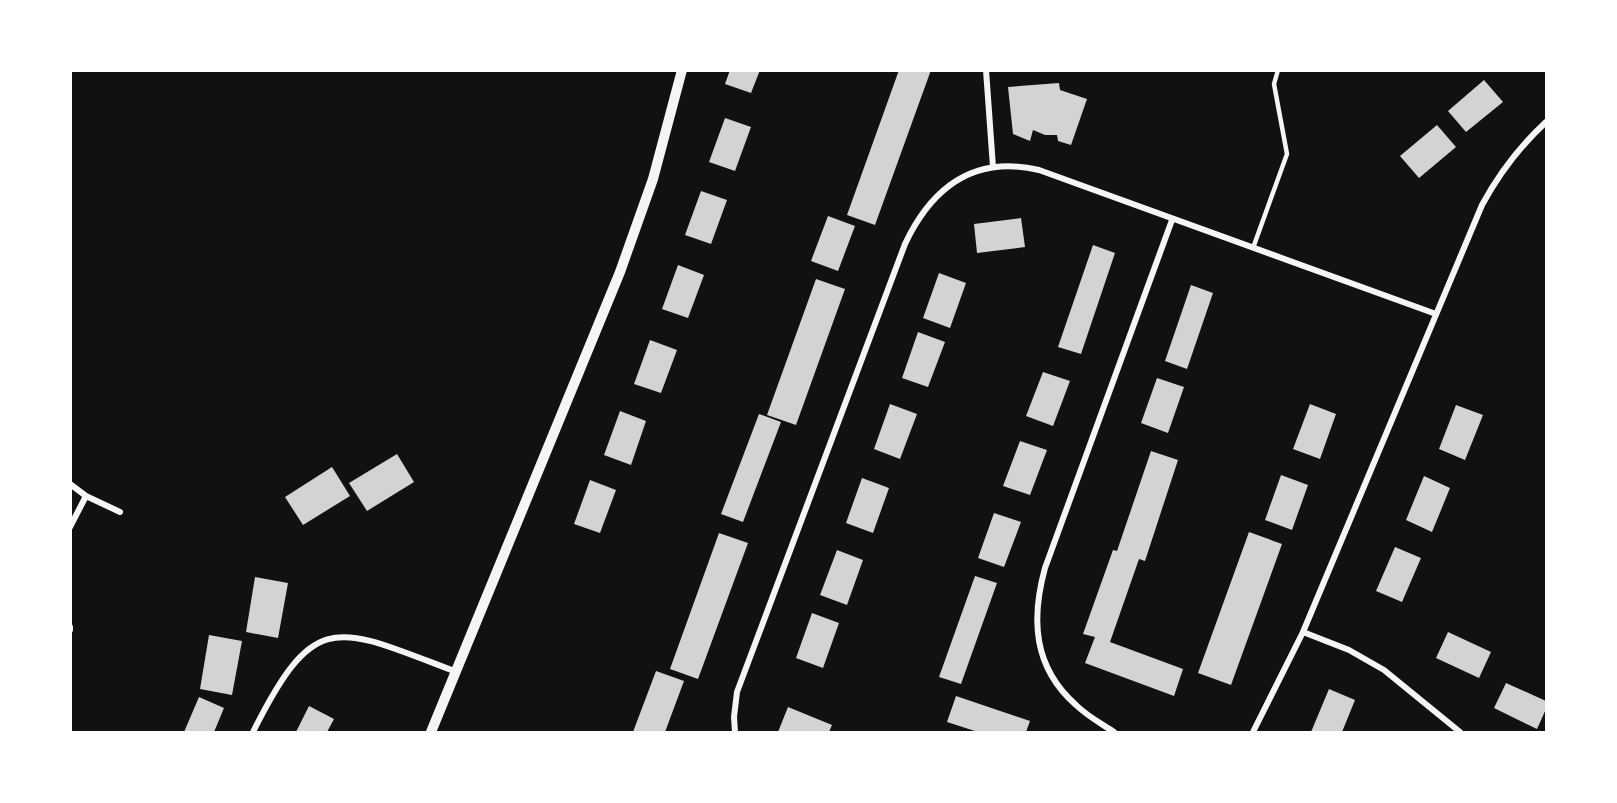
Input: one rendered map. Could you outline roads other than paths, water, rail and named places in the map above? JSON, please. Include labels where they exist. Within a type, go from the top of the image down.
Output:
[{"type":"street","points":[[431,732],[454,671],[621,272],[656,169],[682,70]]},
{"type":"street","points":[[986,70],[993,167]]},
{"type":"street","points":[[1253,732],[1303,632],[1482,205],[1501,170],[1521,146],[1546,122]]},
{"type":"street","points":[[735,732],[737,692],[904,244],[917,218],[943,190],[966,175],[993,167],[1023,166],[1039,170],[1437,314]]},
{"type":"street","points":[[1114,732],[1076,706],[1060,688],[1043,654],[1037,636],[1035,616],[1046,568],[1172,220]]},
{"type":"street","points":[[70,484],[86,496],[120,512]]},
{"type":"street","points":[[70,526],[86,496]]},
{"type":"street","points":[[1303,632],[1349,650],[1384,670],[1460,732]]},
{"type":"street","points":[[253,732],[280,681],[298,657],[308,648],[326,639],[341,636],[362,638],[454,671]]},
{"type":"lane","points":[[1253,248],[1287,154],[1274,84],[1278,70]]}]
